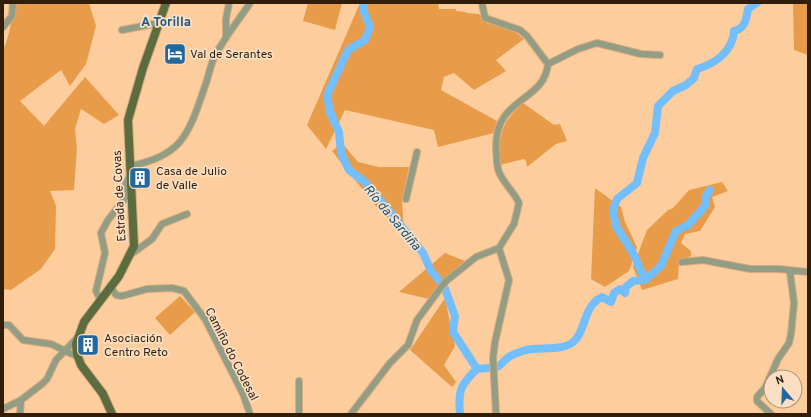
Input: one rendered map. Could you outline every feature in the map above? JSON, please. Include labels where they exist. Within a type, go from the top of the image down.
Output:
[{"type":"main road","name":"Estrada de Covas","points":[[77,351],[78,336],[84,322],[100,299],[111,287],[134,246],[128,120],[143,68],[166,3]]},
{"type":"main road","points":[[77,351],[103,394],[112,414]]},
{"type":"street","points":[[3,27],[12,16],[13,3]]},
{"type":"street","points":[[226,38],[226,19],[229,3]]},
{"type":"street","points":[[100,299],[96,291],[104,253],[101,233],[108,220],[126,197],[126,183],[130,170],[172,151],[179,143],[191,125],[214,56],[250,3]]},
{"type":"street","points":[[352,414],[390,363],[408,345],[417,320],[445,282],[476,257],[500,248],[514,224],[519,203],[502,177],[497,165],[497,131],[504,115],[538,87],[548,69],[548,64],[527,36],[520,30],[485,18],[482,3]]},
{"type":"street","points":[[122,30],[159,23]]},
{"type":"street","points":[[548,64],[578,49],[596,43],[641,54],[660,56]]},
{"type":"street","points":[[406,199],[417,152]]},
{"type":"street","points":[[130,255],[152,239],[162,224],[187,214]]},
{"type":"street","points":[[496,414],[493,358],[495,342],[509,280],[500,248]]},
{"type":"street","points":[[682,262],[703,260],[738,268],[779,269],[790,272],[808,272]]},
{"type":"street","points":[[771,414],[756,402],[757,397],[772,375],[778,359],[789,343],[794,303],[790,272]]},
{"type":"street","name":"Camiño do Codesal","points":[[111,287],[116,294],[122,296],[147,289],[172,288],[184,291],[205,320],[242,394],[250,414]]},
{"type":"street","points":[[3,325],[9,325],[23,340],[51,344],[64,351],[77,351]]},
{"type":"street","points":[[3,409],[21,400],[45,382],[56,360],[78,336]]},
{"type":"street","points":[[64,351],[77,351]]},
{"type":"street","points":[[299,381],[299,414]]},
{"type":"street","points":[[20,414],[21,400]]},
{"type":"shaded area","points":[[15,3],[89,3],[96,26],[86,64],[70,86],[61,70],[20,101],[44,126],[85,77],[119,115],[104,124],[81,109],[75,129],[77,148],[74,190],[50,191],[56,206],[55,249],[41,269],[11,290],[3,289],[3,50],[9,33]]},
{"type":"shaded area","points":[[308,3],[342,3],[335,30],[303,21]]},
{"type":"shaded area","points":[[360,3],[438,3],[439,9],[456,9],[456,11],[479,14],[487,23],[513,30],[524,39],[496,60],[506,71],[474,90],[454,73],[444,77],[441,90],[497,121],[494,133],[438,147],[434,130],[345,110],[326,149],[307,125]]},
{"type":"shaded area","points":[[793,3],[808,3],[808,55],[794,50]]},
{"type":"shaded area","points":[[523,103],[554,125],[560,124],[567,141],[556,144],[527,167],[524,159],[500,165],[502,131],[510,117]]},
{"type":"shaded area","points":[[342,143],[358,162],[379,167],[409,167],[402,200],[404,232],[379,210],[332,151]]},
{"type":"shaded area","points":[[722,182],[728,191],[712,197],[715,207],[700,231],[685,234],[681,243],[691,251],[691,256],[679,263],[678,279],[642,290],[633,267],[647,230],[668,210],[673,208],[689,190]]},
{"type":"shaded area","points":[[595,188],[621,207],[625,222],[637,247],[629,271],[605,287],[591,279]]},
{"type":"shaded area","points":[[445,253],[465,261],[445,278],[429,299],[399,292]]},
{"type":"shaded area","points":[[180,296],[195,312],[170,335],[155,318]]},
{"type":"shaded area","points":[[445,298],[455,346],[444,365],[456,382],[452,387],[410,350]]},
{"type":"waterway","name":"Río da Sardiña","points":[[364,3],[364,12],[370,27],[365,40],[348,50],[327,95],[330,112],[339,132],[341,153],[349,170],[365,182],[382,202],[423,253],[431,271],[444,286],[455,316],[453,332],[477,369],[461,389],[459,400],[460,414]]},
{"type":"waterway","points":[[645,280],[633,253],[616,226],[613,210],[617,199],[637,183],[643,158],[655,133],[658,106],[673,91],[686,85],[694,78],[697,69],[710,64],[722,56],[730,45],[734,31],[741,28],[745,23],[748,9],[757,3]]},
{"type":"waterway","points":[[497,367],[511,356],[526,350],[560,347],[572,343],[580,333],[589,310],[596,301],[602,297],[611,302],[614,293],[620,289],[625,293],[626,287],[633,281],[645,280],[661,266],[676,231],[688,225],[705,206],[706,196],[710,190]]},
{"type":"waterway","points":[[477,369],[489,368]]},
{"type":"place","name":"Val de Serantes","points":[[175,54]]},
{"type":"place","name":"Casa de Julio de Valle","points":[[140,178]]},
{"type":"place","name":"Asociación Centro Reto","points":[[88,345]]},
{"type":"district","name":"A Torilla","points":[[166,21]]}]
